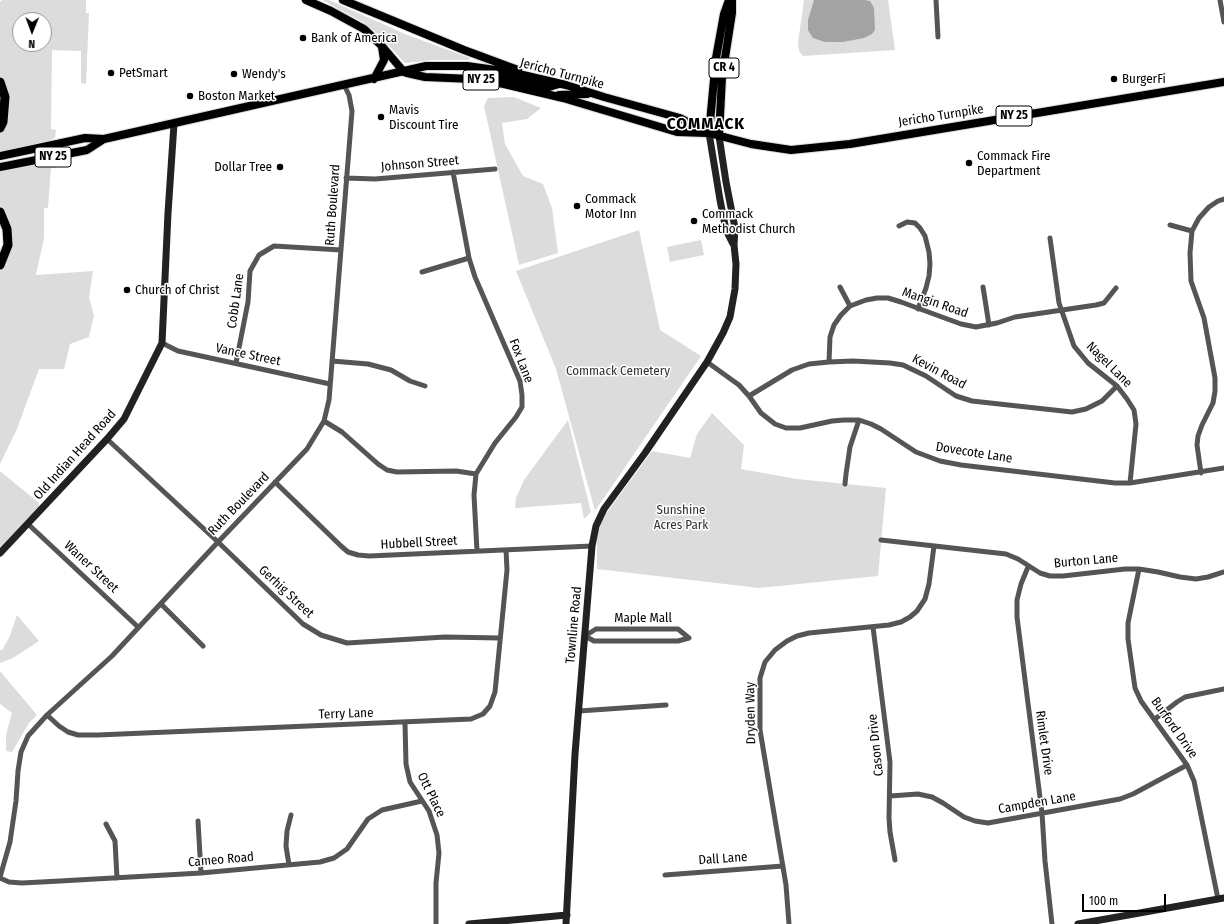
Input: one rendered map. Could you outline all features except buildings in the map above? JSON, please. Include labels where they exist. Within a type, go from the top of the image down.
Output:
[{"type":"highway","points":[[0,82],[6,97],[3,122],[0,128]]},
{"type":"highway","points":[[0,212],[7,229],[8,245],[0,265]]},
{"type":"main road","points":[[306,0],[354,23],[374,37],[404,72]]},
{"type":"main road","points":[[342,0],[464,50],[513,67],[537,78]]},
{"type":"main road","name":"CR 4","points":[[730,0],[724,14],[716,58],[710,133],[726,230],[734,245]]},
{"type":"main road","name":"CR 4","points":[[707,362],[724,333],[733,306],[735,289],[735,228],[719,136],[722,77],[732,14],[730,0]]},
{"type":"main road","points":[[374,79],[384,60],[381,45]]},
{"type":"main road","name":"Jericho Turnpike","points":[[0,167],[87,150],[104,140],[426,66],[467,66],[510,72],[537,78],[680,118],[719,136],[784,150],[809,149],[850,144],[1224,82]]},
{"type":"main road","name":"Jericho Turnpike","points":[[404,72],[425,77],[472,79],[504,84],[576,102],[677,132],[710,133]]},
{"type":"main road","points":[[472,79],[492,76],[508,77],[548,87],[560,84]]},
{"type":"main road","points":[[557,97],[561,94],[592,94]]},
{"type":"main road","points":[[576,102],[604,97]]},
{"type":"main road","points":[[600,110],[604,97]]},
{"type":"main road","name":"Old Indian Head Road","points":[[0,553],[108,439],[124,419],[162,343],[174,124]]},
{"type":"main road","name":"Jericho Turnpike","points":[[0,156],[85,138],[104,140]]},
{"type":"main road","name":"Townline Road","points":[[564,924],[567,915],[584,636],[592,546],[596,526],[604,509],[645,453],[707,362]]},
{"type":"main road","points":[[1078,924],[1221,898]]},
{"type":"main road","points":[[469,924],[567,915]]},
{"type":"street","points":[[936,0],[938,37]]},
{"type":"street","points":[[1220,0],[1224,22]]},
{"type":"street","name":"Ruth Boulevard","points":[[0,878],[10,842],[21,752],[28,736],[47,715],[112,656],[307,449],[324,421],[329,400],[352,111],[349,95],[344,85]]},
{"type":"street","name":"Johnson Street","points":[[346,178],[375,179],[495,169]]},
{"type":"street","name":"Fox Lane","points":[[453,172],[469,258],[483,298],[520,381],[522,395],[522,407],[516,417],[495,443],[476,474],[474,495],[476,551]]},
{"type":"street","points":[[1201,473],[1197,445],[1198,436],[1213,403],[1215,378],[1204,318],[1191,281],[1190,253],[1192,231],[1199,218],[1209,207],[1224,199]]},
{"type":"street","points":[[899,226],[907,222],[915,223],[925,236],[929,252],[929,276],[918,309]]},
{"type":"street","points":[[1170,225],[1192,231]]},
{"type":"street","name":"Nagel Lane","points":[[1050,238],[1061,310],[1069,334],[1080,355],[1117,386],[1134,410],[1136,424],[1130,483]]},
{"type":"street","name":"Cobb Lane","points":[[236,364],[248,302],[250,271],[259,255],[274,246],[341,250]]},
{"type":"street","points":[[422,272],[469,258]]},
{"type":"street","points":[[840,287],[850,306]]},
{"type":"street","points":[[983,287],[989,325]]},
{"type":"street","name":"Mangin Road","points":[[828,362],[830,337],[834,325],[850,306],[866,300],[888,298],[960,324],[976,327],[989,325],[1016,317],[1104,303],[1116,288]]},
{"type":"street","name":"Vance Street","points":[[162,343],[178,351],[330,384]]},
{"type":"street","points":[[332,361],[368,364],[391,370],[410,381],[425,386]]},
{"type":"street","name":"Kevin Road","points":[[749,396],[792,370],[809,364],[828,362],[872,361],[896,364],[915,370],[956,396],[972,401],[1072,412],[1086,409],[1102,401],[1117,386]]},
{"type":"street","name":"Dovecote Lane","points":[[707,362],[739,385],[761,413],[775,424],[786,428],[800,428],[838,420],[859,420],[880,429],[916,452],[940,461],[968,466],[1130,483],[1201,473],[1224,468]]},
{"type":"street","points":[[845,484],[850,447],[859,420]]},
{"type":"street","points":[[324,421],[342,432],[378,464],[387,470],[397,472],[456,471],[476,474]]},
{"type":"street","name":"Gerhig Street","points":[[108,439],[303,624],[321,635],[348,643],[445,637],[500,638]]},
{"type":"street","name":"Hubbell Street","points":[[275,482],[341,546],[348,552],[358,555],[369,556],[592,546]]},
{"type":"street","name":"Waner Street","points":[[28,524],[138,627]]},
{"type":"street","name":"Burton Lane","points":[[881,540],[1006,554],[1018,559],[1028,567],[1050,576],[1139,569],[1180,578],[1196,579],[1224,572]]},
{"type":"street","name":"Dryden Way","points":[[789,924],[786,885],[760,730],[760,678],[765,662],[775,650],[797,636],[809,633],[873,627],[901,622],[918,611],[925,599],[929,584],[934,546]]},
{"type":"street","name":"Terry Lane","points":[[47,715],[68,732],[78,735],[472,719],[483,714],[490,706],[495,692],[507,570],[506,550]]},
{"type":"street","name":"Rimlet Drive","points":[[1028,567],[1021,584],[1017,618],[1042,813],[1045,861],[1052,924]]},
{"type":"street","name":"Burford Drive","points":[[1139,569],[1128,623],[1128,639],[1135,688],[1142,701],[1187,766],[1194,781],[1221,898]]},
{"type":"street","points":[[161,604],[203,646]]},
{"type":"street","name":"Cason Drive","points":[[873,627],[890,762],[890,832],[895,860]]},
{"type":"street","name":"Maple Mall","points":[[596,629],[678,629],[689,638],[678,641],[594,641],[584,636],[596,629]]},
{"type":"street","points":[[1155,719],[1186,697],[1224,689]]},
{"type":"street","points":[[579,711],[666,705]]},
{"type":"street","name":"Ott Place","points":[[405,722],[406,764],[410,782],[429,811],[437,835],[439,853],[436,883],[436,924]]},
{"type":"street","name":"Campden Lane","points":[[890,796],[918,794],[932,797],[964,817],[975,821],[988,823],[1120,799],[1134,794],[1187,766]]},
{"type":"street","name":"Cameo Road","points":[[0,878],[9,882],[22,883],[201,873],[320,862],[334,858],[347,849],[368,819],[382,810],[422,801]]},
{"type":"street","points":[[289,865],[286,846],[286,831],[291,815]]},
{"type":"street","points":[[198,821],[201,873]]},
{"type":"street","points":[[106,824],[115,841],[117,878]]},
{"type":"street","name":"Dall Lane","points":[[665,875],[783,866]]},
{"type":"green space","points":[[2,0],[86,0],[86,13],[89,13],[86,84],[81,83],[81,51],[52,50],[52,12],[12,12],[12,52],[52,52],[51,129],[56,130],[55,138],[52,139],[52,142],[0,152],[0,134],[7,119],[7,94],[0,77],[0,2]]},
{"type":"green space","points":[[322,0],[329,0],[405,34],[470,58],[469,60],[433,60],[405,63],[380,36],[363,22]]},
{"type":"green space","points":[[804,0],[888,0],[895,50],[803,56],[799,51],[798,43]]},
{"type":"green space","points":[[514,97],[541,108],[527,119],[502,123],[505,144],[523,176],[543,184],[552,208],[558,253],[519,265],[484,106],[488,98]]},
{"type":"green space","points":[[51,161],[55,168],[51,168],[48,208],[44,208],[44,238],[36,275],[93,271],[89,298],[94,315],[89,337],[70,344],[64,369],[39,369],[17,429],[0,464],[0,271],[3,268],[7,219],[0,206],[0,169]]},
{"type":"green space","name":"Commack Cemetery","points":[[639,230],[660,330],[701,356],[595,511],[556,369],[516,271]]},
{"type":"green space","points":[[701,240],[704,255],[670,262],[667,247]]},
{"type":"green space","name":"Sunshine Acres Park","points":[[712,413],[744,445],[741,469],[797,479],[886,488],[878,576],[759,588],[597,569],[597,539],[600,526],[605,515],[652,451],[690,458],[697,434]]},
{"type":"green space","points":[[568,420],[591,512],[584,519],[581,503],[515,508],[516,498],[524,480]]},
{"type":"green space","points":[[0,471],[39,503],[39,506],[0,548]]},
{"type":"green space","points":[[17,615],[39,641],[13,658],[0,663],[0,650],[2,650],[9,638]]},
{"type":"green space","points":[[0,671],[37,715],[29,723],[12,752],[6,751],[6,735],[12,713],[0,704]]},
{"type":"shaded area","points":[[814,0],[870,1],[874,8],[875,30],[872,34],[864,38],[843,42],[825,42],[813,38],[808,30],[808,20]]},
{"type":"place","name":"Bank of America","points":[[303,38]]},
{"type":"place","name":"PetSmart","points":[[111,73]]},
{"type":"place","name":"Wendy's","points":[[234,74]]},
{"type":"place","name":"BurgerFi","points":[[1114,79]]},
{"type":"place","name":"Boston Market","points":[[190,96]]},
{"type":"place","name":"Mavis Discount Tire","points":[[381,117]]},
{"type":"place","name":"Commack Fire Department","points":[[969,163]]},
{"type":"place","name":"Dollar Tree","points":[[280,167]]},
{"type":"place","name":"Commack Motor Inn","points":[[577,206]]},
{"type":"place","name":"Commack Methodist Church","points":[[694,221]]},
{"type":"place","name":"Church of Christ","points":[[127,290]]},
{"type":"district","name":"COMMACK","points":[[706,124]]}]
